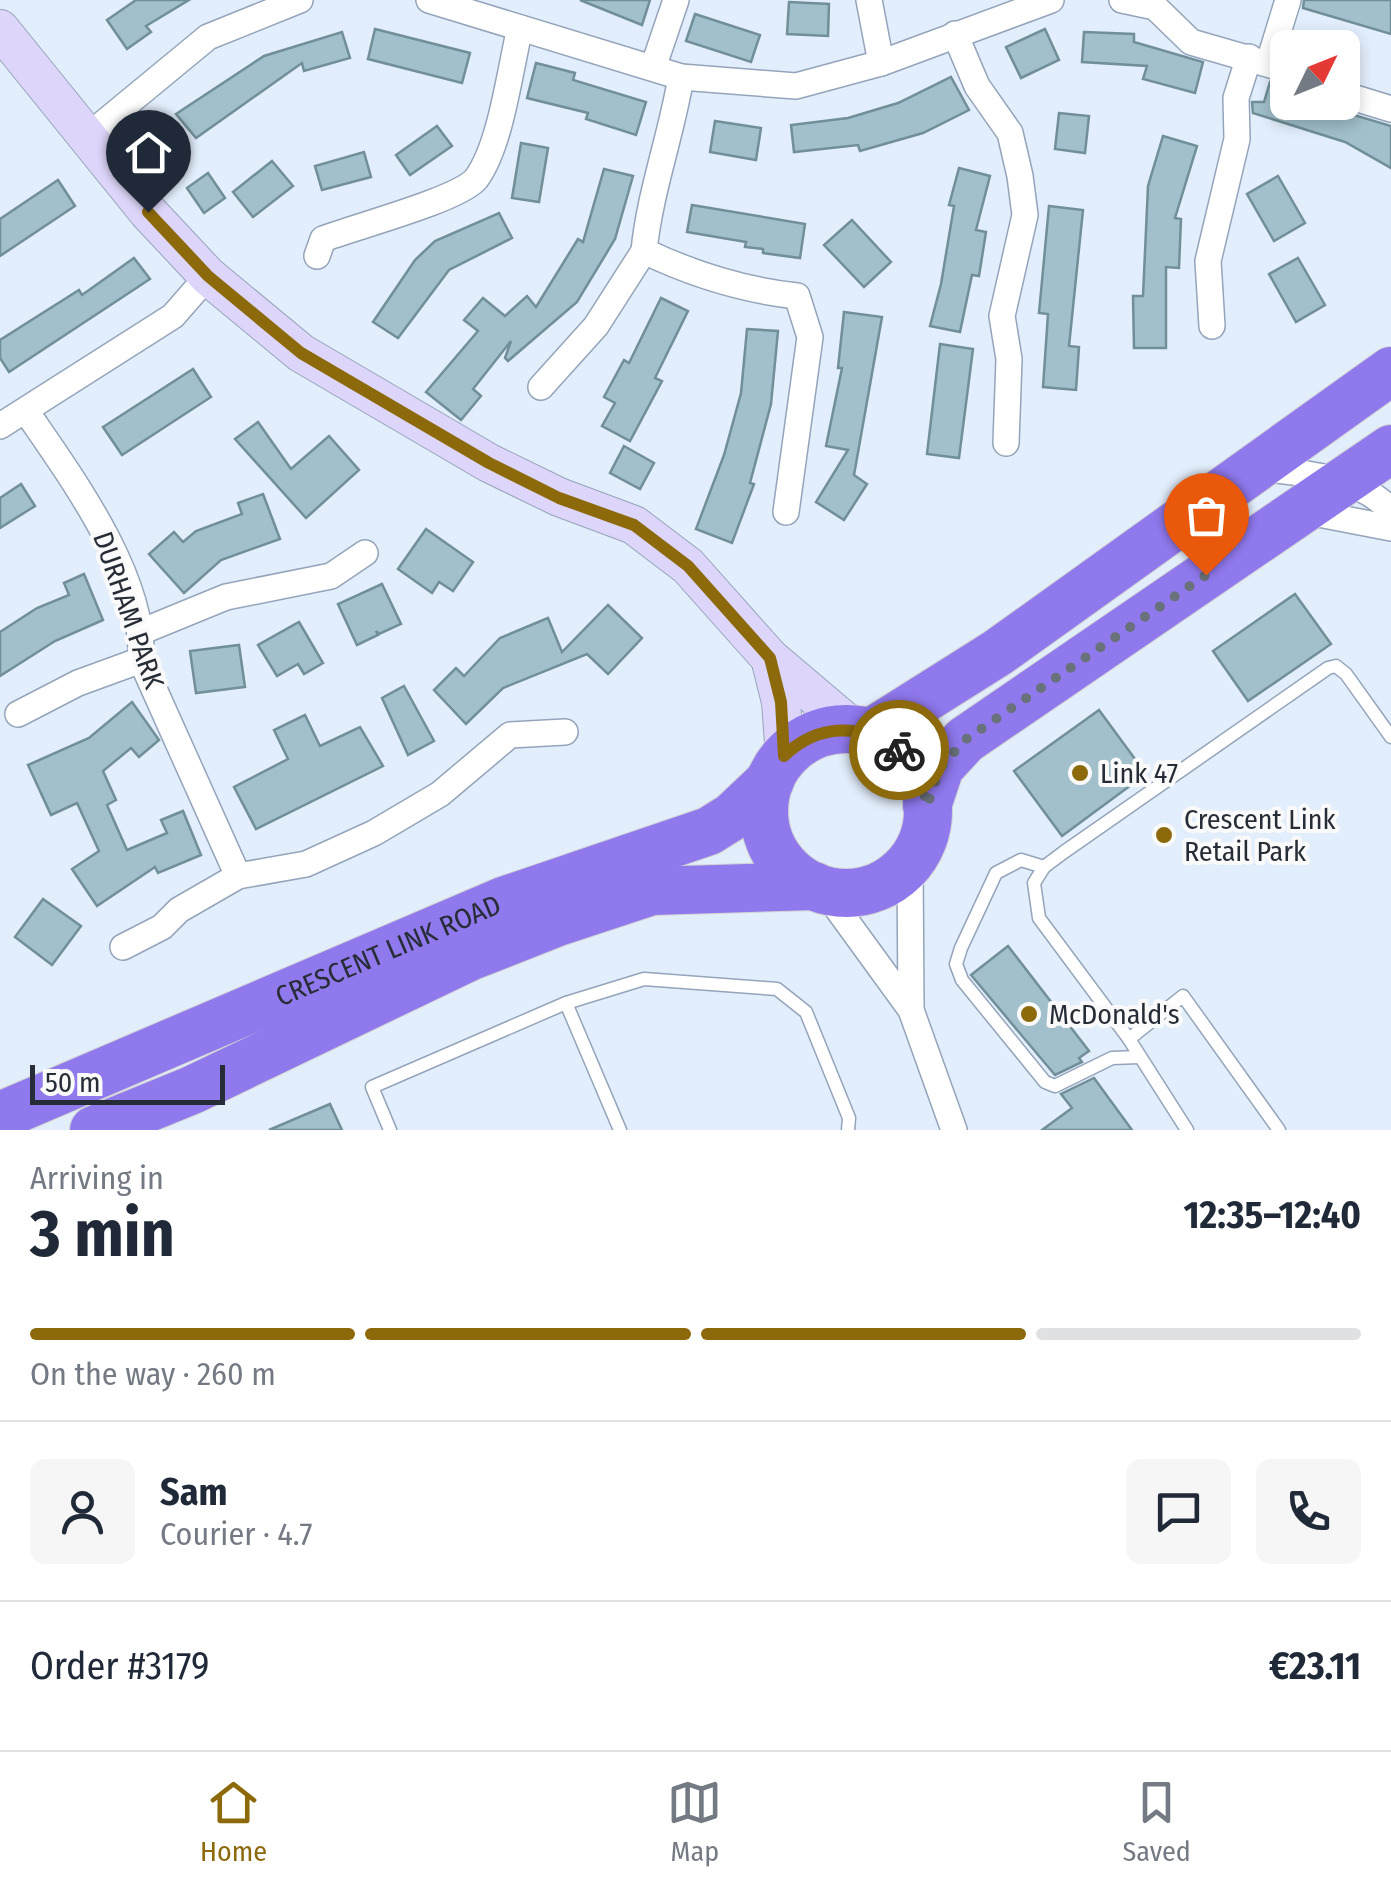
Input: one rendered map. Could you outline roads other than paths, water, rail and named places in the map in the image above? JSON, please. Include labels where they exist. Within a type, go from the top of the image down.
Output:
[{"type":"highway","name":"CRESCENT LINK ROAD","points":[[0,1116],[504,901],[709,831],[733,816],[813,736],[863,731],[973,669],[1391,371]]},
{"type":"highway","points":[[910,862],[924,834],[927,806],[940,768],[965,740],[1391,449]]},
{"type":"highway","points":[[863,731],[911,761],[927,806]]},
{"type":"highway","points":[[777,769],[764,821],[772,847],[790,870],[818,887]]},
{"type":"highway","name":"CRESCENT LINK ROAD","points":[[94,1130],[192,1090],[469,957],[652,891],[818,887],[843,892],[873,888],[910,862]]},
{"type":"street","points":[[88,136],[208,36],[300,0]]},
{"type":"street","points":[[429,0],[654,65],[681,77],[796,86],[881,63],[1051,0]]},
{"type":"street","points":[[654,65],[676,0]]},
{"type":"street","points":[[869,0],[881,63]]},
{"type":"street","points":[[1122,0],[1155,7],[1191,42],[1269,63]]},
{"type":"street","points":[[1212,326],[1208,262],[1238,140],[1236,98],[1269,63],[1288,0]]},
{"type":"street","points":[[317,256],[323,239],[451,195],[475,179],[494,135],[520,28]]},
{"type":"street","points":[[0,29],[148,212],[208,276],[301,353],[404,416],[559,498],[634,525],[688,566],[770,658],[863,731]]},
{"type":"street","points":[[955,34],[978,86],[1010,133],[1020,176],[1024,216],[1002,316],[1009,359],[1006,443]]},
{"type":"street","points":[[541,386],[596,326],[644,252],[650,194],[671,133],[681,77]]},
{"type":"street","points":[[1360,100],[1391,109]]},
{"type":"street","points":[[644,252],[694,275],[760,292],[797,296],[810,337],[786,512]]},
{"type":"street","points":[[0,426],[173,316],[208,276]]},
{"type":"street","name":"DURHAM PARK","points":[[26,411],[97,515],[142,631],[141,660],[238,876]]},
{"type":"street","points":[[1256,468],[1345,482],[1380,499],[1391,511]]},
{"type":"street","points":[[1302,511],[1391,528]]},
{"type":"street","points":[[142,631],[226,597],[331,576],[364,553]]},
{"type":"street","points":[[770,658],[781,702],[777,769]]},
{"type":"street","points":[[18,714],[78,683],[141,660]]},
{"type":"street","points":[[123,947],[162,927],[179,910],[238,876],[306,864],[374,833],[440,794],[510,735],[565,732]]},
{"type":"street","points":[[910,862],[911,1010]]},
{"type":"street","points":[[818,887],[911,1010],[954,1130]]},
{"type":"lane","points":[[1187,1130],[1129,1039],[1039,918],[1034,884],[1044,867],[1328,668],[1336,666],[1346,674],[1391,737]]},
{"type":"lane","points":[[1044,867],[1021,860],[996,872],[956,964],[962,980],[1044,1082],[1055,1086],[1112,1058],[1138,1057]]},
{"type":"lane","points":[[390,1130],[372,1087],[566,1003],[644,980],[777,989],[806,1012],[848,1118],[848,1130]]},
{"type":"lane","points":[[1129,1039],[1183,996],[1280,1130]]},
{"type":"lane","points":[[566,1003],[620,1130]]},
{"type":"place","name":"Link 47","points":[[1080,773]]},
{"type":"place","name":"Crescent Link Retail Park","points":[[1164,835]]},
{"type":"place","name":"McDonald's","points":[[1029,1014]]}]
